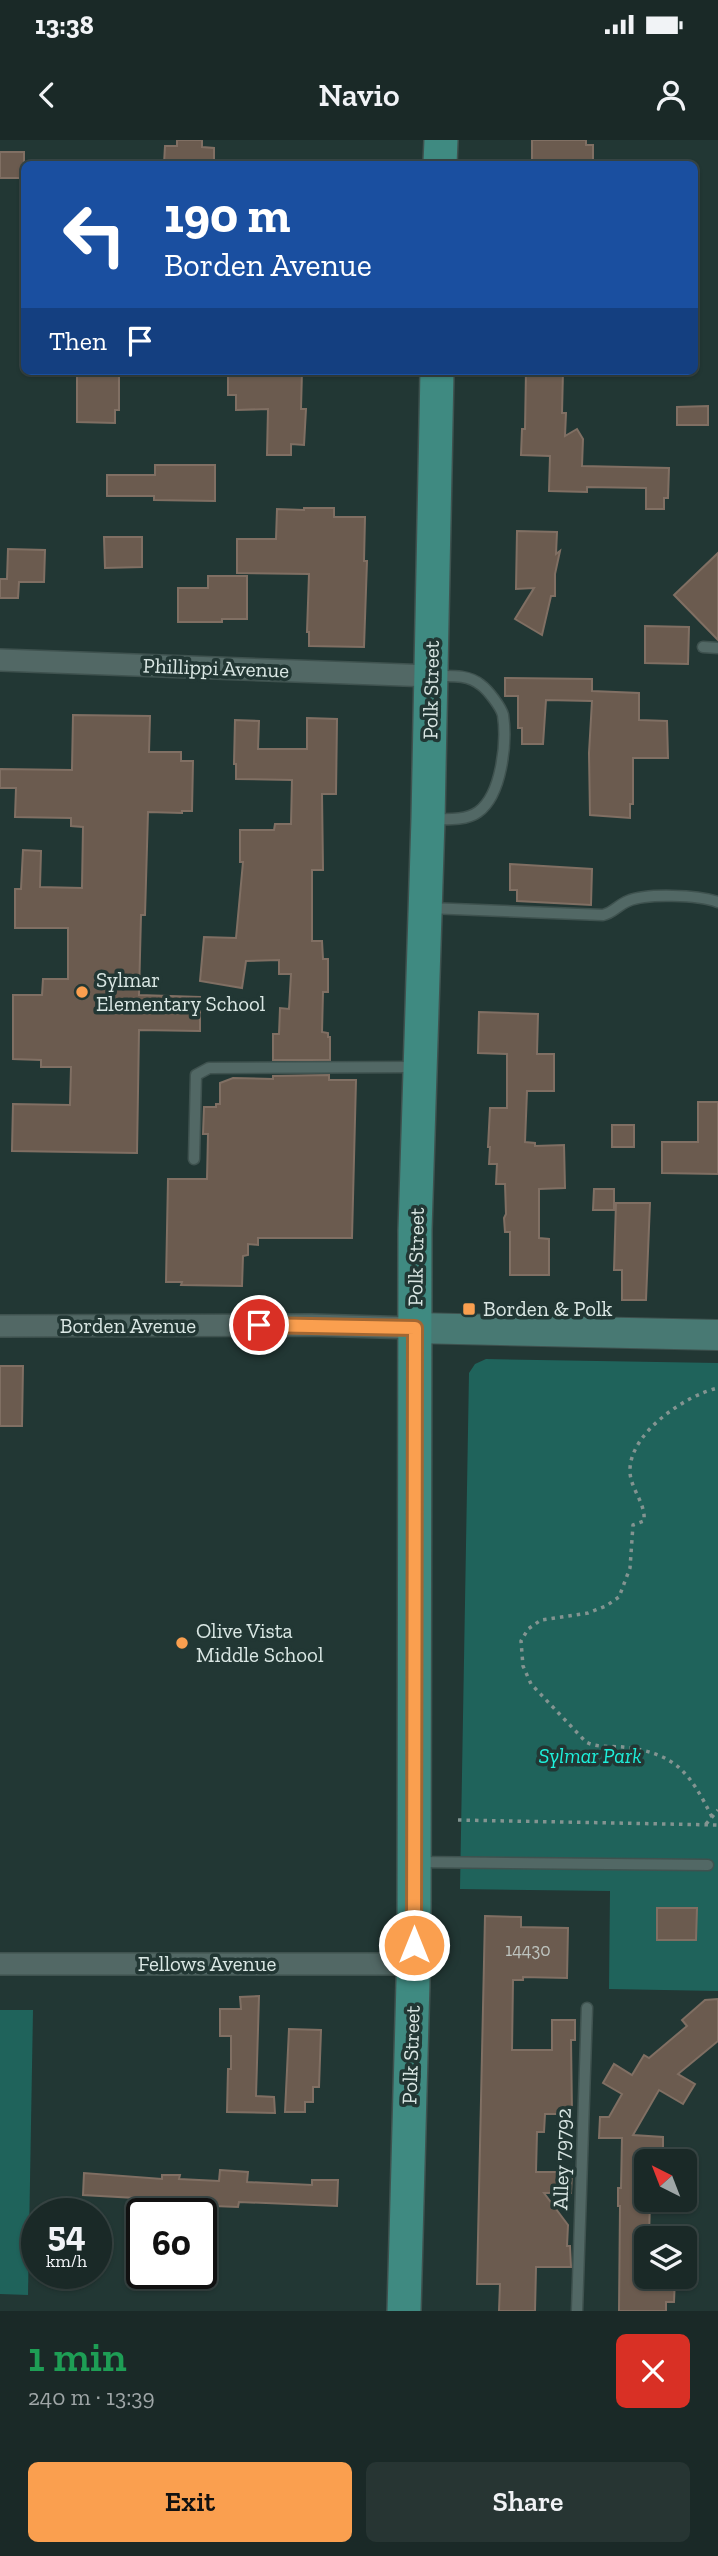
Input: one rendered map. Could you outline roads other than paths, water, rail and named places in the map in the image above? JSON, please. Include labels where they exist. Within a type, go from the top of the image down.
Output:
[{"type":"main road","points":[[440,161],[441,140]]},
{"type":"main road","name":"Polk Street","points":[[404,2311],[414,1964],[415,1230],[426,908],[437,375]]},
{"type":"street","name":"Phillippi Avenue","points":[[0,660],[431,676]]},
{"type":"street","name":"Borden Avenue","points":[[0,1326],[311,1325],[718,1335]]},
{"type":"street","name":"Fellows Avenue","points":[[0,1964],[414,1964]]},
{"type":"lane","points":[[704,647],[718,648]]},
{"type":"lane","points":[[428,819],[458,818],[478,812],[497,785],[503,751],[503,712],[480,684],[461,676],[431,676]]},
{"type":"lane","points":[[426,908],[603,915],[638,898],[693,897],[718,902]]},
{"type":"lane","points":[[194,1159],[196,1075],[209,1069],[421,1067]]},
{"type":"lane","points":[[415,1862],[708,1865]]},
{"type":"lane","name":"Alley 79792","points":[[577,2311],[587,2008]]},
{"type":"place","name":"Sylmar Elementary School","points":[[82,992]]},
{"type":"place","name":"Borden & Polk","points":[[469,1309]]},
{"type":"place","name":"Olive Vista Middle School","points":[[182,1643]]},
{"type":"park label","name":"Sylmar Park","points":[[590,1756]]}]
